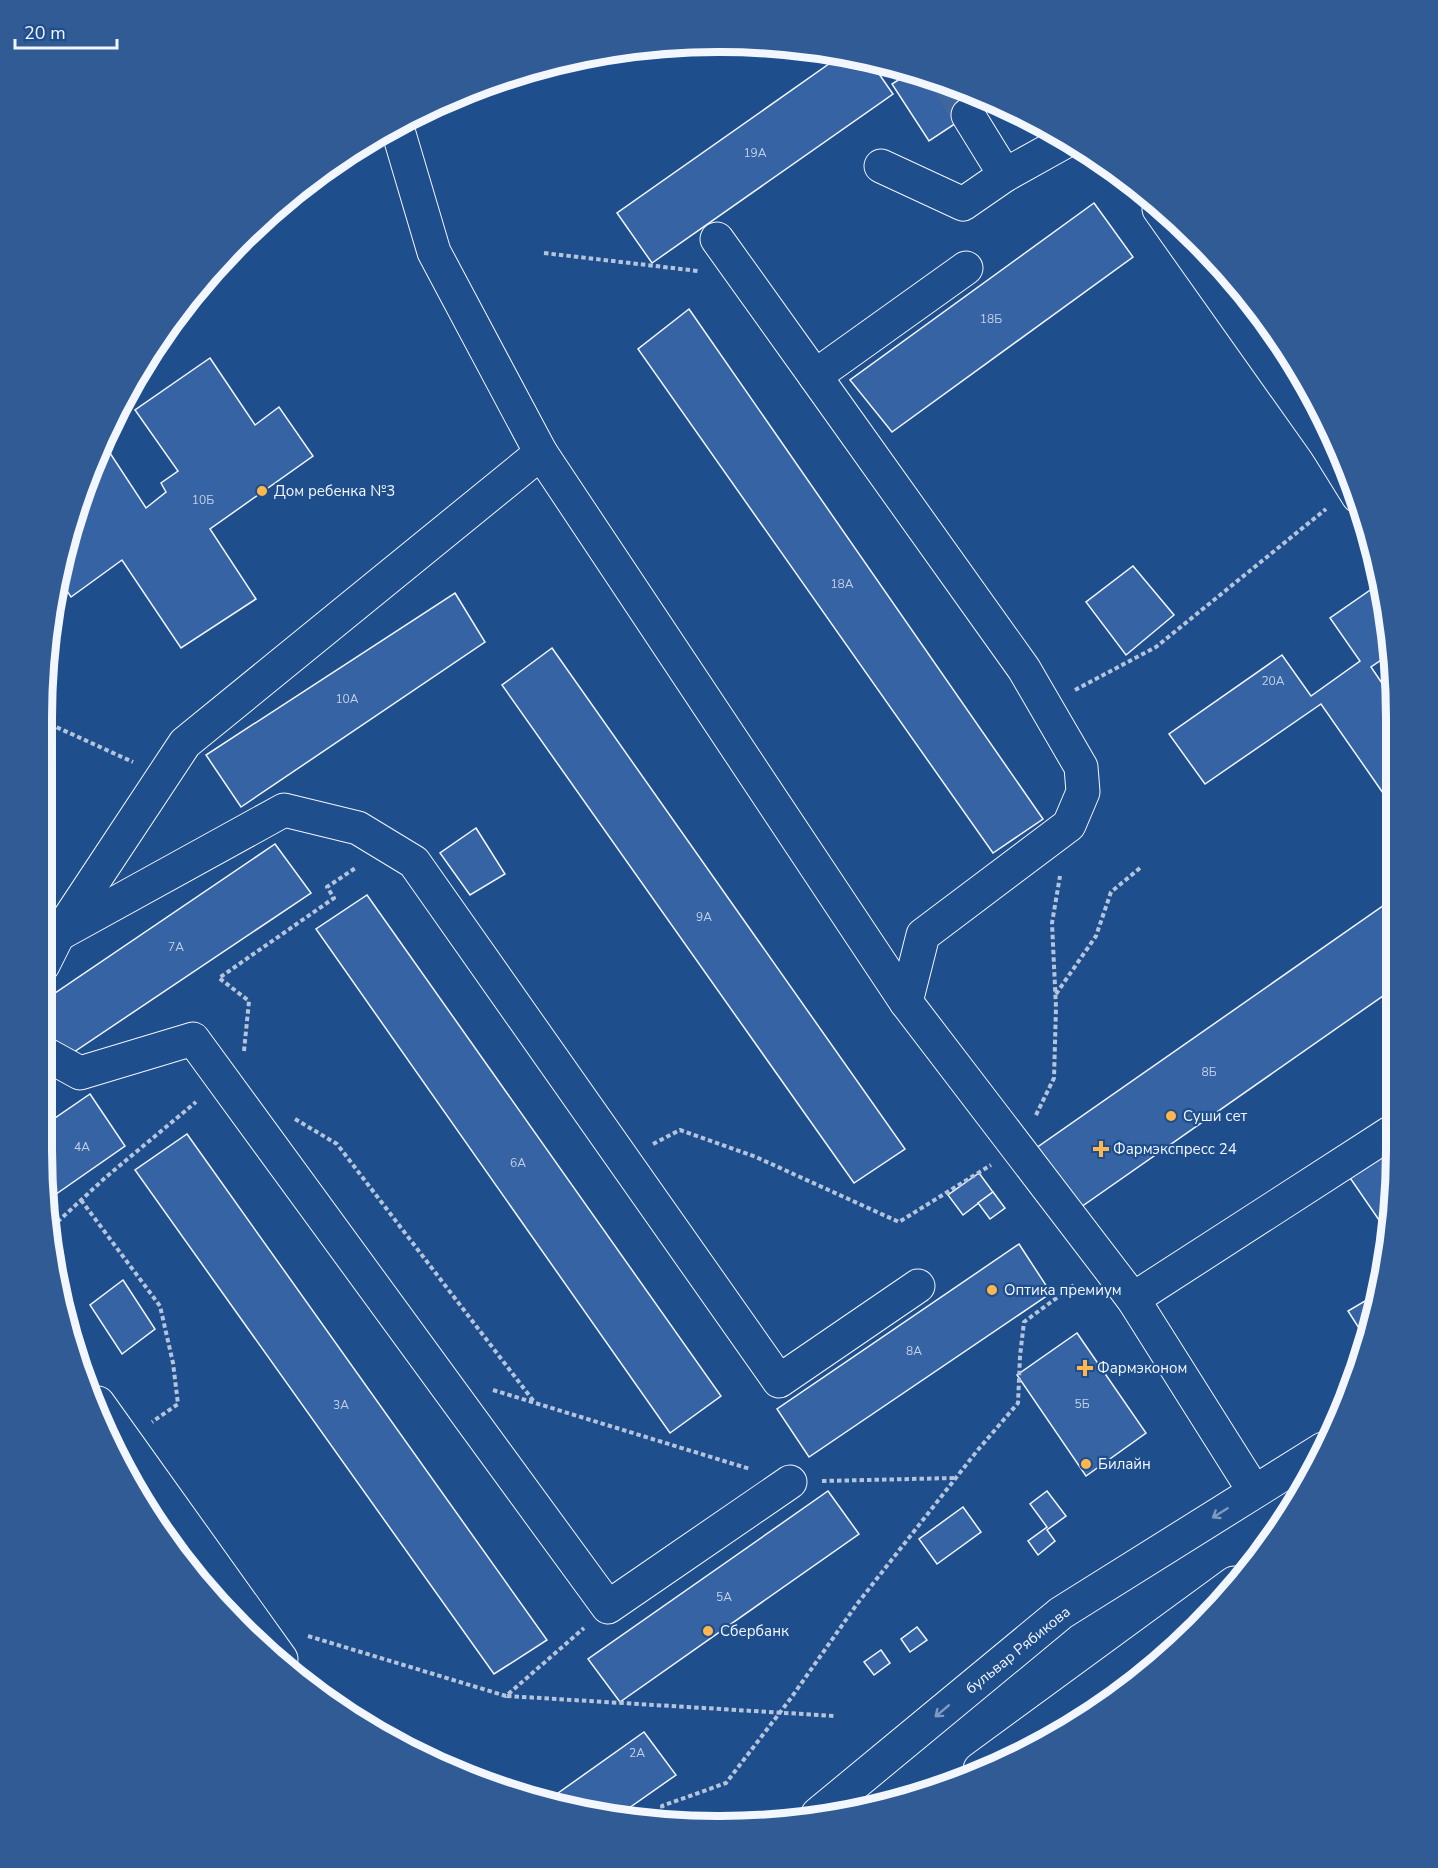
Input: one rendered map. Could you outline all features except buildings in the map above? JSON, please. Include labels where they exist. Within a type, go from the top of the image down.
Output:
[{"type":"main road","points":[[968,115],[1005,175]]},
{"type":"main road","points":[[399,135],[435,252],[541,453],[906,1002],[1133,1299],[1254,1491]]},
{"type":"main road","points":[[882,166],[963,204],[1005,175],[1058,146]]},
{"type":"main road","points":[[717,239],[1024,669],[1081,767],[1083,792],[1069,825],[923,935],[906,1002]]},
{"type":"main road","points":[[1181,240],[1322,435]]},
{"type":"main road","points":[[815,376],[966,268]]},
{"type":"main road","points":[[52,923],[163,776],[185,743],[541,453]]},
{"type":"main road","points":[[52,925],[284,810],[358,828],[414,862],[779,1381],[918,1286]]},
{"type":"main road","points":[[52,1058],[80,1073],[193,1040],[608,1607],[790,1482]]},
{"type":"main road","points":[[1133,1299],[1386,1136]]},
{"type":"main road","points":[[110,1420],[265,1636]]},
{"type":"main road","name":"бульвар Рябикова","points":[[827,1807],[1061,1613],[1310,1457]]},
{"type":"main road","points":[[1004,1752],[1204,1605]]},
{"type":"path","points":[[544,253],[744,276]]},
{"type":"path","points":[[1045,705],[1156,647],[1347,498]]},
{"type":"path","points":[[52,725],[163,776]]},
{"type":"path","points":[[1034,1119],[1054,1078],[1056,994],[1052,923],[1069,825]]},
{"type":"path","points":[[57,1223],[222,1080],[242,1067],[249,1001],[219,978],[334,898],[327,887],[388,847]]},
{"type":"path","points":[[1056,994],[1096,936],[1111,892],[1140,868]]},
{"type":"path","points":[[288,1115],[337,1144],[535,1403]]},
{"type":"path","points":[[623,1160],[680,1130],[756,1157],[899,1222],[1017,1149]]},
{"type":"path","points":[[81,1200],[160,1306],[173,1363],[178,1404],[125,1441]]},
{"type":"path","points":[[663,1813],[662,1806],[726,1783],[857,1604],[1018,1403],[1024,1322],[1074,1285]]},
{"type":"path","points":[[491,1390],[790,1482],[956,1478]]},
{"type":"path","points":[[506,1696],[608,1607]]},
{"type":"path","points":[[253,1619],[506,1696],[835,1716]]},
{"type":"tunnel","points":[[956,97],[968,115]]},
{"type":"place","name":"Дом ребенка №3","points":[[262,491]]},
{"type":"place","name":"Суши сет","points":[[1171,1116]]},
{"type":"place","name":"Фармэкспресс 24","points":[[1101,1149]]},
{"type":"place","name":"Оптика премиум","points":[[992,1290]]},
{"type":"place","name":"Фармэконом","points":[[1085,1368]]},
{"type":"place","name":"Билайн","points":[[1086,1464]]},
{"type":"place","name":"Сбербанк","points":[[708,1631]]}]
